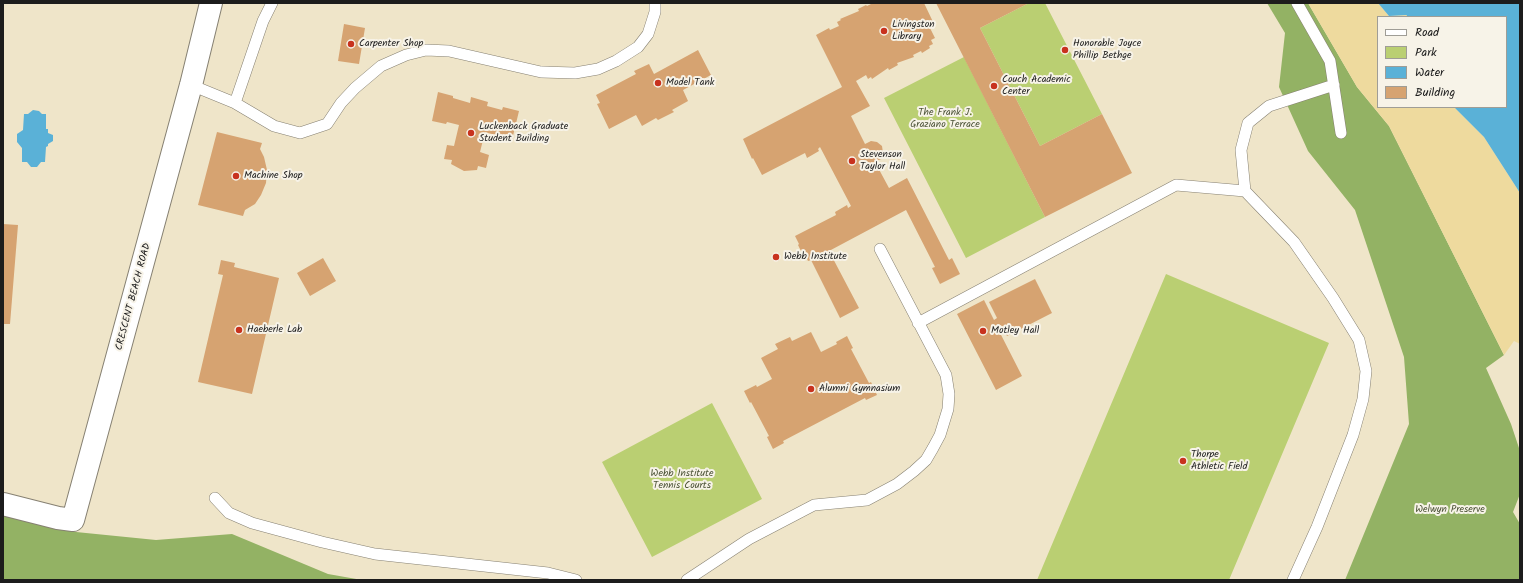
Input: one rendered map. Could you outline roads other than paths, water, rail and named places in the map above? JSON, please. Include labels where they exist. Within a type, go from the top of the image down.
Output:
[{"type":"street","name":"CRESCENT BEACH ROAD","points":[[3,504],[58,518],[73,520],[211,3]]},
{"type":"lane","points":[[235,103],[263,21],[272,3]]},
{"type":"lane","points":[[190,85],[235,103],[274,126],[300,133],[327,124],[341,103],[350,93],[381,66],[406,55],[426,50],[449,51],[541,72],[575,73],[598,69],[616,62],[638,47],[648,34],[655,12],[655,3]]},
{"type":"lane","points":[[1297,3],[1330,62],[1341,133]]},
{"type":"lane","points":[[1293,580],[1317,527],[1354,435],[1363,399],[1366,371],[1359,340],[1333,298],[1294,242],[1245,191],[1240,150],[1248,123],[1269,106],[1334,85]]},
{"type":"lane","points":[[918,323],[1176,185],[1245,191]]},
{"type":"lane","points":[[688,580],[749,539],[814,505],[867,500],[897,484],[926,460],[933,448],[944,423],[948,409],[949,394],[946,375],[880,249]]},
{"type":"lane","points":[[215,498],[229,513],[252,523],[322,542],[375,554],[548,573],[576,580]]},
{"type":"water","points":[[1378,3],[1520,3],[1520,193],[1484,137],[1455,108],[1507,108],[1507,16],[1389,16]]},
{"type":"water","points":[[33,110],[46,114],[46,129],[48,129],[48,133],[53,135],[53,141],[46,147],[45,162],[41,162],[37,167],[31,167],[27,162],[22,162],[22,148],[17,142],[17,134],[23,130],[24,114],[28,114]]},
{"type":"place","name":"Livingston Library","points":[[884,31]]},
{"type":"place","name":"Carpenter Shop","points":[[351,44]]},
{"type":"place","name":"Honorable Joyce Phillip Bethge","points":[[1065,50]]},
{"type":"place","name":"Model Tank","points":[[658,83]]},
{"type":"place","name":"Couch Academic Center","points":[[994,86]]},
{"type":"place","name":"Luckenback Graduate Student Building","points":[[471,133]]},
{"type":"place","name":"Stevenson Taylor Hall","points":[[852,161]]},
{"type":"place","name":"Machine Shop","points":[[236,176]]},
{"type":"place","name":"Webb Institute","points":[[776,257]]},
{"type":"place","name":"Haeberle Lab","points":[[239,330]]},
{"type":"place","name":"Motley Hall","points":[[983,331]]},
{"type":"place","name":"Alumni Gymnasium","points":[[811,389]]},
{"type":"place","name":"Thorpe Athletic Field","points":[[1183,461]]},
{"type":"park label","name":"The Frank J. Graziano Terrace","points":[[945,118]]},
{"type":"park label","name":"Webb Institute Tennis Courts","points":[[682,480]]},
{"type":"park label","name":"Welwyn Preserve","points":[[1450,510]]}]
